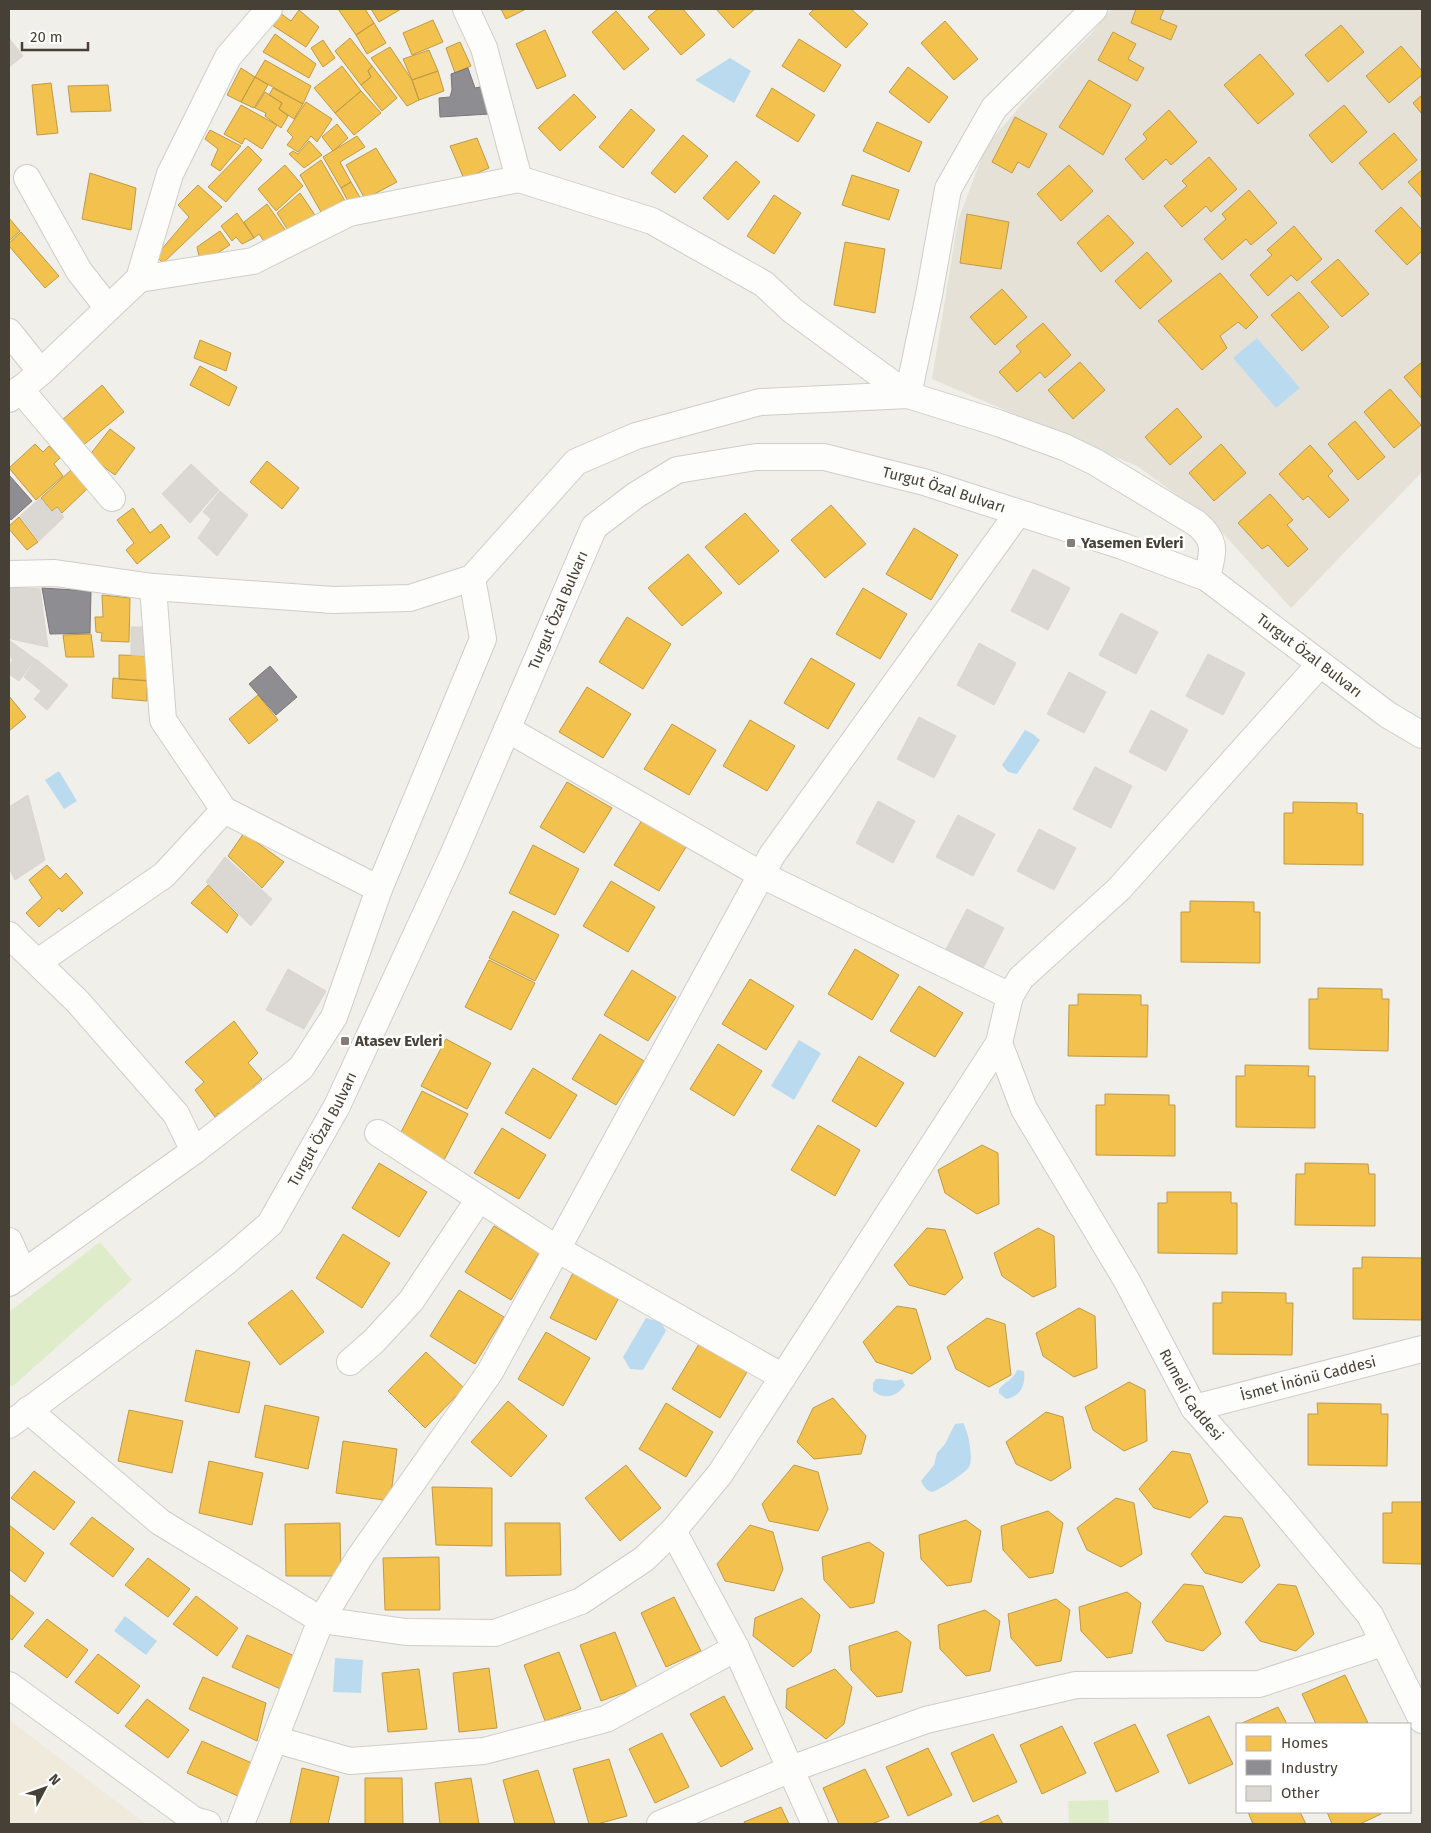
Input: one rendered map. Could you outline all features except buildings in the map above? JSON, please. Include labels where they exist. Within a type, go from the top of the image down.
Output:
[{"type":"street","points":[[112,498],[14,394],[41,372],[140,279],[170,174],[228,57],[269,9]]},
{"type":"street","points":[[466,9],[484,48],[520,179]]},
{"type":"street","points":[[908,395],[929,295],[948,189],[994,108],[1094,9]]},
{"type":"street","points":[[27,178],[79,271],[108,308]]},
{"type":"street","points":[[140,279],[253,261],[350,213],[520,179],[652,221],[764,284],[793,311],[908,395],[998,423],[1064,447],[1095,462],[1196,523],[1208,534],[1213,547],[1207,578]]},
{"type":"street","points":[[9,332],[41,372]]},
{"type":"street","points":[[9,574],[55,573],[153,587],[333,600],[410,598],[472,578],[576,462],[636,436],[760,402],[908,395]]},
{"type":"street","name":"Turgut Özal Bulvarı","points":[[18,1418],[167,1308],[270,1224],[337,1106],[453,855],[594,527],[636,495],[677,470],[756,457],[824,458],[924,482],[1122,546],[1207,578],[1388,715],[1422,735]]},
{"type":"street","points":[[241,1824],[321,1620],[359,1558],[490,1372],[760,874],[1018,513]]},
{"type":"street","points":[[9,1241],[16,1277],[194,1151],[301,1068],[334,1017],[379,889],[483,639],[472,578]]},
{"type":"street","points":[[153,587],[163,720],[224,810],[379,889]]},
{"type":"street","points":[[18,1418],[160,1522],[321,1620],[406,1632],[495,1633],[581,1601],[644,1559],[673,1531],[720,1474],[999,1043],[1010,996],[1020,978],[1119,889],[1320,664]]},
{"type":"street","points":[[507,729],[760,874],[1010,996]]},
{"type":"street","points":[[38,962],[164,875],[224,810]]},
{"type":"street","points":[[9,935],[78,1002],[176,1114],[194,1151]]},
{"type":"street","name":"Rumeli Caddesi","points":[[999,1043],[1024,1109],[1127,1281],[1194,1408],[1370,1615],[1422,1720]]},
{"type":"street","points":[[378,1133],[557,1249],[783,1377]]},
{"type":"street","points":[[350,1362],[374,1341],[410,1301],[479,1199]]},
{"type":"street","name":"İsmet İnönü Caddesi","points":[[1194,1408],[1422,1349]]},
{"type":"street","points":[[673,1531],[736,1648],[815,1824]]},
{"type":"street","points":[[660,1824],[791,1769],[926,1720],[1076,1685],[1258,1684],[1384,1643]]},
{"type":"street","points":[[274,1739],[350,1761],[484,1751],[606,1719],[736,1648]]},
{"type":"street","points":[[9,1685],[194,1820],[208,1824]]},
{"type":"shaded area","points":[[1111,9],[1422,9],[1422,472],[1291,608],[1208,517],[1137,466],[932,379],[958,221],[986,146],[1029,96],[1090,35]]},
{"type":"shaded area","points":[[9,1720],[146,1824],[9,1824]]},
{"type":"green space","points":[[100,1242],[132,1280],[13,1386],[9,1386],[9,1312]]},
{"type":"green space","points":[[1108,1800],[1109,1824],[1069,1824],[1068,1801]]},
{"type":"water","points":[[730,58],[751,71],[734,103],[695,80]]},
{"type":"water","points":[[1257,338],[1300,388],[1276,408],[1233,358]]},
{"type":"water","points":[[1025,730],[1040,740],[1017,774],[1008,772],[1002,765]]},
{"type":"water","points":[[59,771],[77,801],[64,809],[45,780]]},
{"type":"water","points":[[799,1040],[821,1053],[794,1100],[771,1086]]},
{"type":"water","points":[[646,1318],[661,1322],[666,1331],[643,1370],[630,1369],[623,1357]]},
{"type":"water","points":[[1017,1370],[1024,1371],[1023,1385],[1015,1396],[1006,1399],[999,1393],[999,1389],[1012,1378]]},
{"type":"water","points":[[876,1379],[896,1381],[902,1379],[905,1385],[894,1395],[882,1396],[873,1391],[873,1383]]},
{"type":"water","points":[[963,1423],[970,1445],[971,1458],[969,1467],[951,1482],[931,1492],[926,1489],[921,1481],[934,1465],[937,1453],[945,1444],[955,1424]]},
{"type":"water","points":[[125,1616],[157,1641],[146,1655],[114,1631]]},
{"type":"water","points":[[335,1658],[363,1660],[361,1693],[333,1692]]},
{"type":"place","name":"Yasemen Evleri","points":[[1071,543]]},
{"type":"place","name":"Atasev Evleri","points":[[345,1041]]}]
